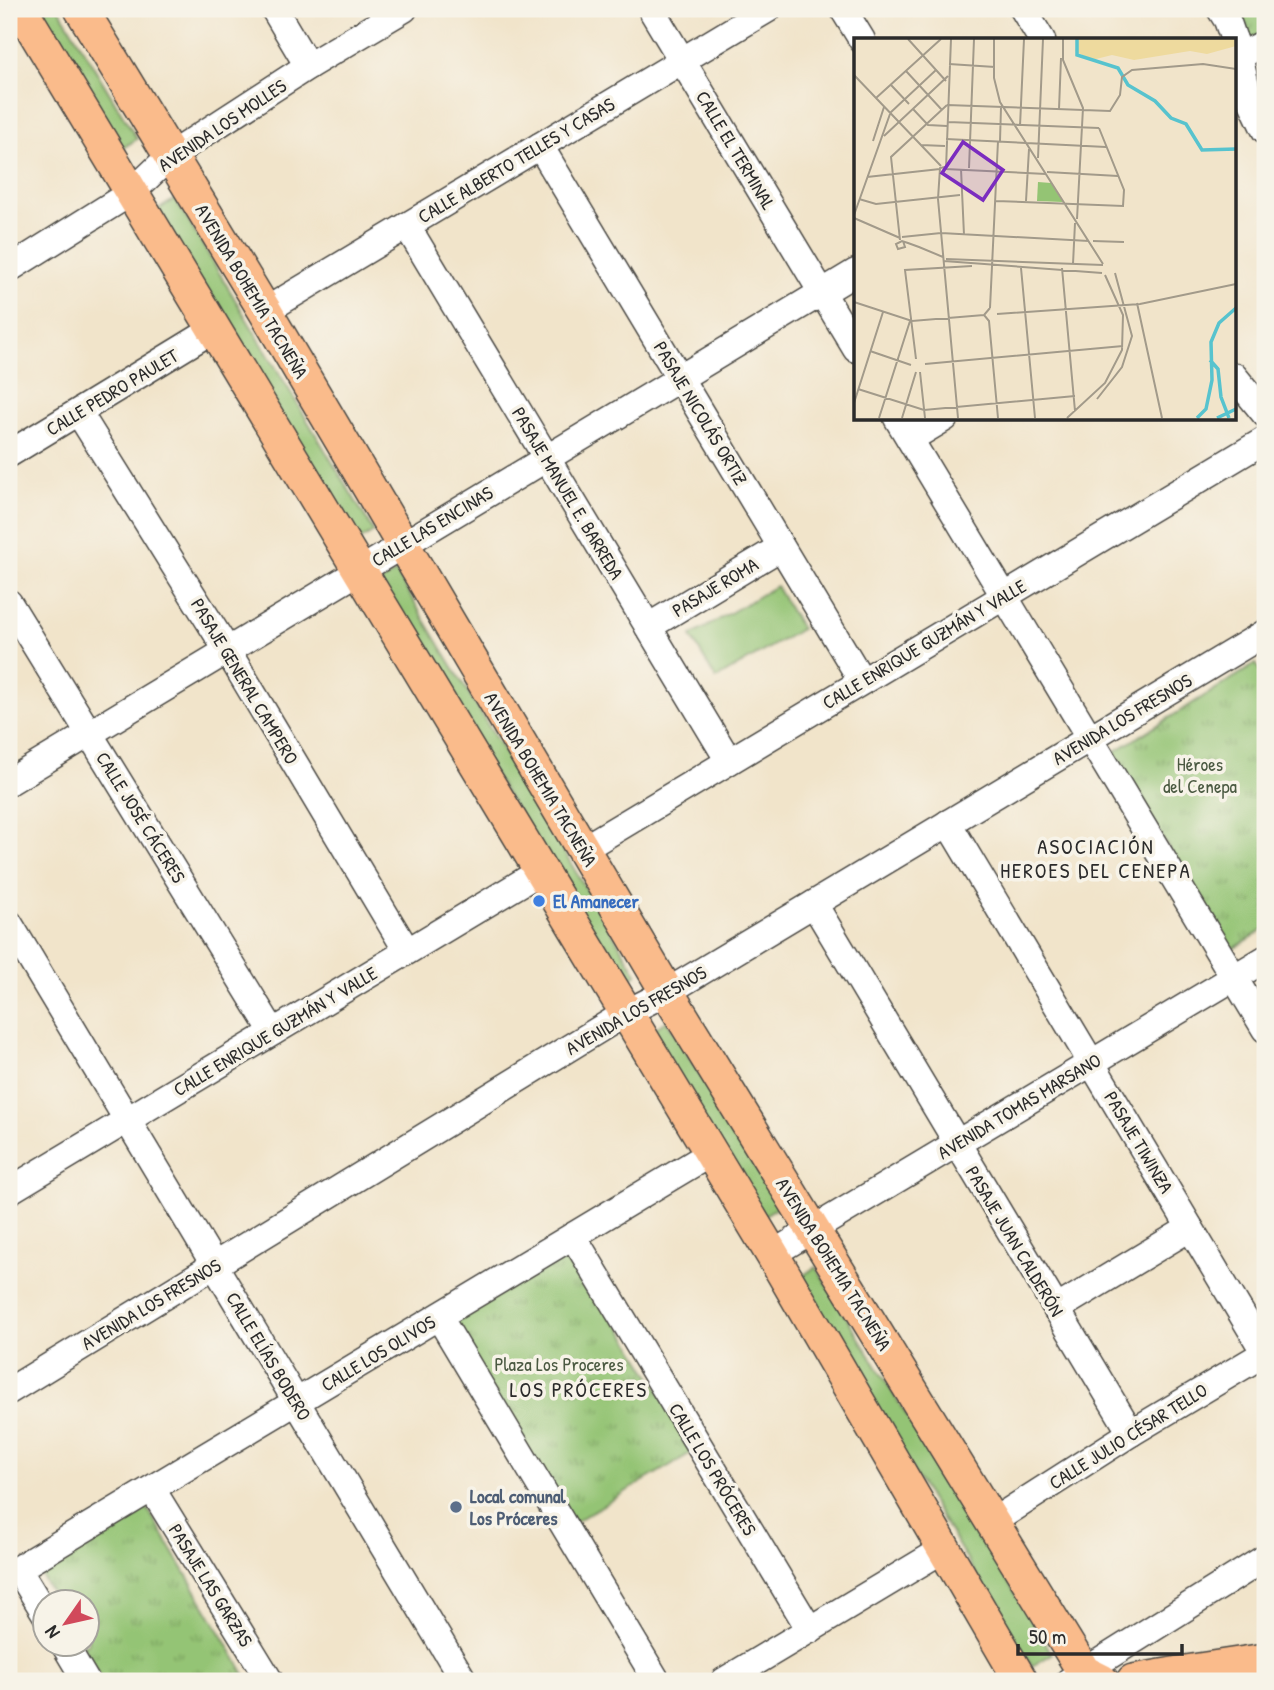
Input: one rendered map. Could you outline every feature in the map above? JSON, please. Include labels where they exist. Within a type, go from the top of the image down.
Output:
[{"type":"main road","points":[[21,9],[772,1254],[1021,1681]]},
{"type":"main road","name":"AVENIDA BOHEMIA TACNEÑA","points":[[81,9],[265,311],[667,992],[1085,1678]]},
{"type":"main road","points":[[1133,1681],[1265,1660]]},
{"type":"street","points":[[274,9],[308,66]]},
{"type":"street","name":"AVENIDA LOS MOLLES","points":[[9,269],[132,192],[171,155],[308,66],[404,9]]},
{"type":"street","name":"CALLE EL TERMINAL","points":[[651,9],[854,346]]},
{"type":"street","name":"CALLE ALBERTO TELLES Y CASAS","points":[[265,311],[768,9]]},
{"type":"street","points":[[843,9],[861,38]]},
{"type":"street","points":[[1023,9],[1041,38]]},
{"type":"street","points":[[1220,9],[1227,20],[1232,38]]},
{"type":"street","points":[[1236,49],[1265,43]]},
{"type":"street","points":[[1236,52],[1248,94],[1265,130]]},
{"type":"street","name":"PASAJE NICOLÁS ORTIZ","points":[[540,146],[862,681]]},
{"type":"street","name":"PASAJE MANUEL E. BARREDA","points":[[407,226],[729,761]]},
{"type":"street","name":"CALLE LAS ENCINAS","points":[[9,782],[854,273]]},
{"type":"street","name":"CALLE PEDRO PAULET","points":[[9,454],[214,329]]},
{"type":"street","points":[[1236,378],[1265,414]]},
{"type":"street","name":"PASAJE GENERAL CAMPERO","points":[[79,413],[227,650],[407,951]]},
{"type":"street","points":[[938,420],[904,429],[1265,1029]]},
{"type":"street","name":"CALLE ENRIQUE GUZMÁN Y VALLE","points":[[583,849],[1265,440]]},
{"type":"street","name":"PASAJE ROMA","points":[[649,627],[781,547]]},
{"type":"street","name":"CALLE JOSÉ CÁCERES","points":[[9,603],[273,1032]]},
{"type":"street","name":"AVENIDA LOS FRESNOS","points":[[9,1391],[626,1013],[667,992],[1265,633]]},
{"type":"street","name":"PASAJE TIWINZA","points":[[948,823],[1265,1353]]},
{"type":"street","name":"CALLE ENRIQUE GUZMÁN Y VALLE","points":[[9,1191],[541,871]]},
{"type":"street","name":"PASAJE JUAN CALDERÓN","points":[[814,904],[1131,1433]]},
{"type":"street","name":"CALLE ELÍAS BODERO","points":[[9,923],[464,1681]]},
{"type":"street","name":"AVENIDA TOMAS MARSANO","points":[[772,1254],[1265,959]]},
{"type":"street","name":"CALLE LOS OLIVOS","points":[[13,1571],[710,1153]]},
{"type":"street","points":[[1056,1309],[1190,1228]]},
{"type":"street","name":"CALLE LOS PRÓCERES","points":[[573,1236],[810,1630]]},
{"type":"street","points":[[439,1317],[657,1681]]},
{"type":"street","name":"CALLE JULIO CÉSAR TELLO","points":[[992,1522],[1131,1433],[1265,1353]]},
{"type":"street","name":"PASAJE LAS GARZAS","points":[[152,1489],[270,1681]]},
{"type":"street","points":[[724,1681],[944,1549]]},
{"type":"street","points":[[1085,1678],[1265,1558]]},
{"type":"street","points":[[13,1571],[32,1596]]},
{"type":"street","points":[[72,1658],[86,1681]]},
{"type":"green space","points":[[33,9],[59,9],[137,139],[118,151]]},
{"type":"green space","points":[[1232,9],[1265,9],[1265,33],[1251,40]]},
{"type":"green space","points":[[175,199],[374,532],[355,543],[156,211]]},
{"type":"green space","points":[[396,572],[637,974],[621,984],[379,583]]},
{"type":"green space","points":[[776,586],[801,629],[716,679],[691,636]]},
{"type":"green space","name":"Héroes del Cenepa","points":[[1256,664],[1265,679],[1265,929],[1231,950],[1111,754]]},
{"type":"green space","points":[[667,1021],[779,1206],[760,1218],[648,1032]]},
{"type":"green space","name":"Plaza Los Proceres","points":[[573,1250],[696,1450],[573,1523],[450,1323]]},
{"type":"green space","points":[[816,1267],[1052,1654],[1032,1666],[796,1280]]},
{"type":"green space","points":[[146,1506],[249,1681],[103,1681],[90,1658],[102,1658],[102,1588],[49,1588],[38,1570]]},
{"type":"place","name":"El Amanecer","points":[[539,901]]},
{"type":"place","name":"Local comunal Los Próceres","points":[[456,1507]]},
{"type":"district","name":"ASOCIACIÓN HEROES DEL CENEPA","points":[[1096,859]]},
{"type":"district","name":"LOS PRÓCERES","points":[[579,1390]]}]
